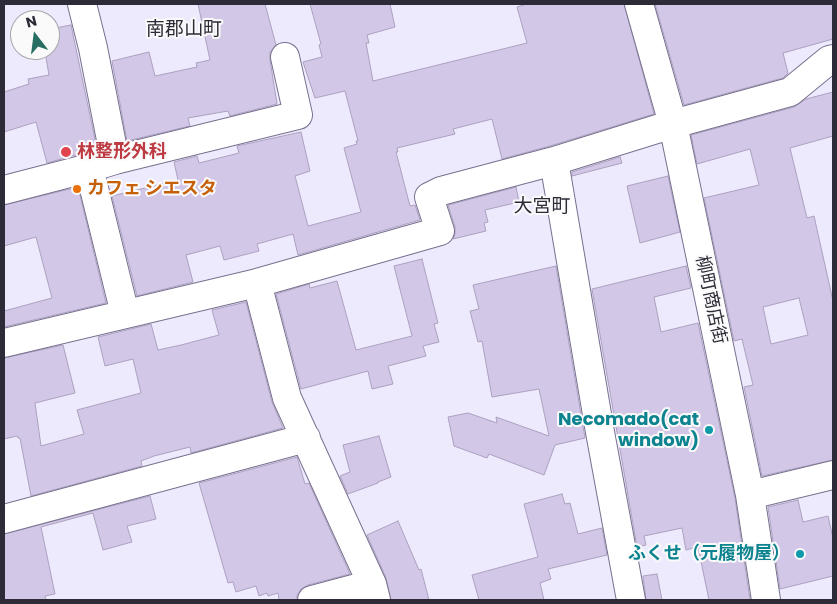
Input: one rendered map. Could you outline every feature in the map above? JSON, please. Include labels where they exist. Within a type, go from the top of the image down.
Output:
[{"type":"street","points":[[82,4],[93,48],[115,160]]},
{"type":"street","name":"柳町商店街","points":[[639,4],[673,124],[750,496],[766,600]]},
{"type":"street","points":[[4,190],[115,160],[298,115],[285,57]]},
{"type":"street","points":[[4,343],[256,283],[440,231],[429,197],[673,124],[790,92],[829,60],[833,59]]},
{"type":"street","points":[[554,161],[631,600]]},
{"type":"street","points":[[89,168],[125,314]]},
{"type":"street","points":[[256,283],[287,398],[374,592],[312,600]]},
{"type":"street","points":[[4,519],[306,438]]},
{"type":"street","points":[[750,496],[833,475]]},
{"type":"building","points":[[198,4],[265,4],[276,45],[270,52],[270,60],[277,104],[230,116],[228,111],[188,118],[190,126],[127,141],[112,61],[149,52],[155,76],[197,67],[196,63],[210,60]]},
{"type":"building","points":[[310,4],[390,4],[395,27],[367,35],[369,43],[366,43],[373,81],[527,43],[517,7],[527,4],[624,4],[654,114],[502,159],[492,119],[453,129],[455,134],[397,148],[398,152],[396,152],[410,206],[415,205],[420,220],[298,255],[293,234],[257,244],[259,251],[224,260],[220,246],[186,255],[193,282],[137,296],[112,196],[178,180],[174,162],[197,156],[199,163],[239,153],[237,146],[301,132],[310,171],[295,176],[308,226],[361,212],[344,148],[357,144],[356,141],[358,141],[345,91],[315,98],[303,62],[322,57],[319,45],[321,44]]},
{"type":"building","points":[[655,4],[833,4],[833,39],[783,53],[788,73],[783,78],[684,105]]},
{"type":"building","points":[[71,25],[97,149],[47,163],[36,122],[4,132],[4,92],[29,84],[28,79],[49,75],[46,60],[60,60],[60,27]]},
{"type":"building","points":[[833,92],[833,136],[790,148],[807,218],[814,216],[833,301],[833,460],[762,476],[744,387],[753,385],[742,339],[734,341],[704,198],[759,185],[750,149],[697,164],[691,135],[794,107],[806,99]],"holes":[[[799,298],[808,335],[771,344],[763,307]]]},
{"type":"building","points":[[620,157],[622,163],[572,176],[572,172]]},
{"type":"building","points":[[668,176],[680,232],[640,243],[627,186]]},
{"type":"building","points":[[78,187],[106,303],[4,327],[4,311],[52,298],[36,237],[4,246],[4,205]]},
{"type":"building","points":[[516,187],[519,202],[485,210],[488,222],[484,223],[486,231],[453,239],[455,227],[448,205]]},
{"type":"building","points":[[422,259],[438,323],[434,324],[439,342],[423,346],[426,356],[388,366],[393,384],[372,389],[368,371],[301,389],[276,294],[309,284],[310,288],[337,281],[356,350],[412,336],[394,266]]},
{"type":"building","points":[[556,266],[585,438],[555,445],[544,475],[489,454],[487,458],[454,446],[448,417],[468,413],[497,423],[496,417],[549,436],[539,389],[492,397],[482,341],[478,342],[470,311],[479,309],[473,285]]},
{"type":"building","points":[[686,266],[691,288],[654,297],[661,332],[698,323],[735,498],[750,600],[709,600],[698,547],[686,550],[682,528],[644,536],[646,545],[637,547],[592,289]]},
{"type":"building","points":[[246,302],[272,402],[283,428],[191,453],[190,447],[154,456],[141,461],[142,466],[31,496],[20,438],[17,436],[4,439],[4,358],[63,345],[75,393],[35,403],[41,446],[84,434],[77,410],[141,393],[133,359],[105,366],[98,337],[151,324],[158,350],[181,345],[219,335],[212,310]]},
{"type":"building","points":[[379,436],[391,477],[348,494],[340,476],[350,472],[343,445]]},
{"type":"building","points":[[297,457],[305,484],[309,483],[350,574],[308,585],[301,589],[297,595],[297,600],[279,600],[278,593],[268,596],[267,593],[259,596],[256,586],[236,592],[233,582],[228,583],[199,483]]},
{"type":"building","points":[[562,494],[565,504],[570,503],[578,534],[602,528],[607,555],[548,569],[551,579],[540,583],[544,600],[479,600],[472,575],[538,557],[524,504]]},
{"type":"building","points":[[150,496],[156,519],[127,526],[132,542],[103,550],[93,513],[41,527],[55,594],[45,596],[46,600],[4,600],[4,534]]},
{"type":"building","points":[[798,500],[803,522],[828,516],[833,538],[833,576],[780,589],[768,507]]},
{"type":"building","points":[[398,521],[419,570],[421,569],[429,600],[391,600],[386,578],[367,535]]},
{"type":"building","points":[[657,574],[662,600],[646,600],[643,576]]},
{"type":"place","name":"林整形外科","points":[[66,152]]},
{"type":"place","name":"カフェ シエスタ","points":[[77,189]]},
{"type":"place","name":"Necomado(cat window)","points":[[709,430]]},
{"type":"place","name":"ふくせ（元履物屋）","points":[[800,554]]},
{"type":"district","name":"南郡山町","points":[[184,30]]},
{"type":"district","name":"大宮町","points":[[542,207]]}]
